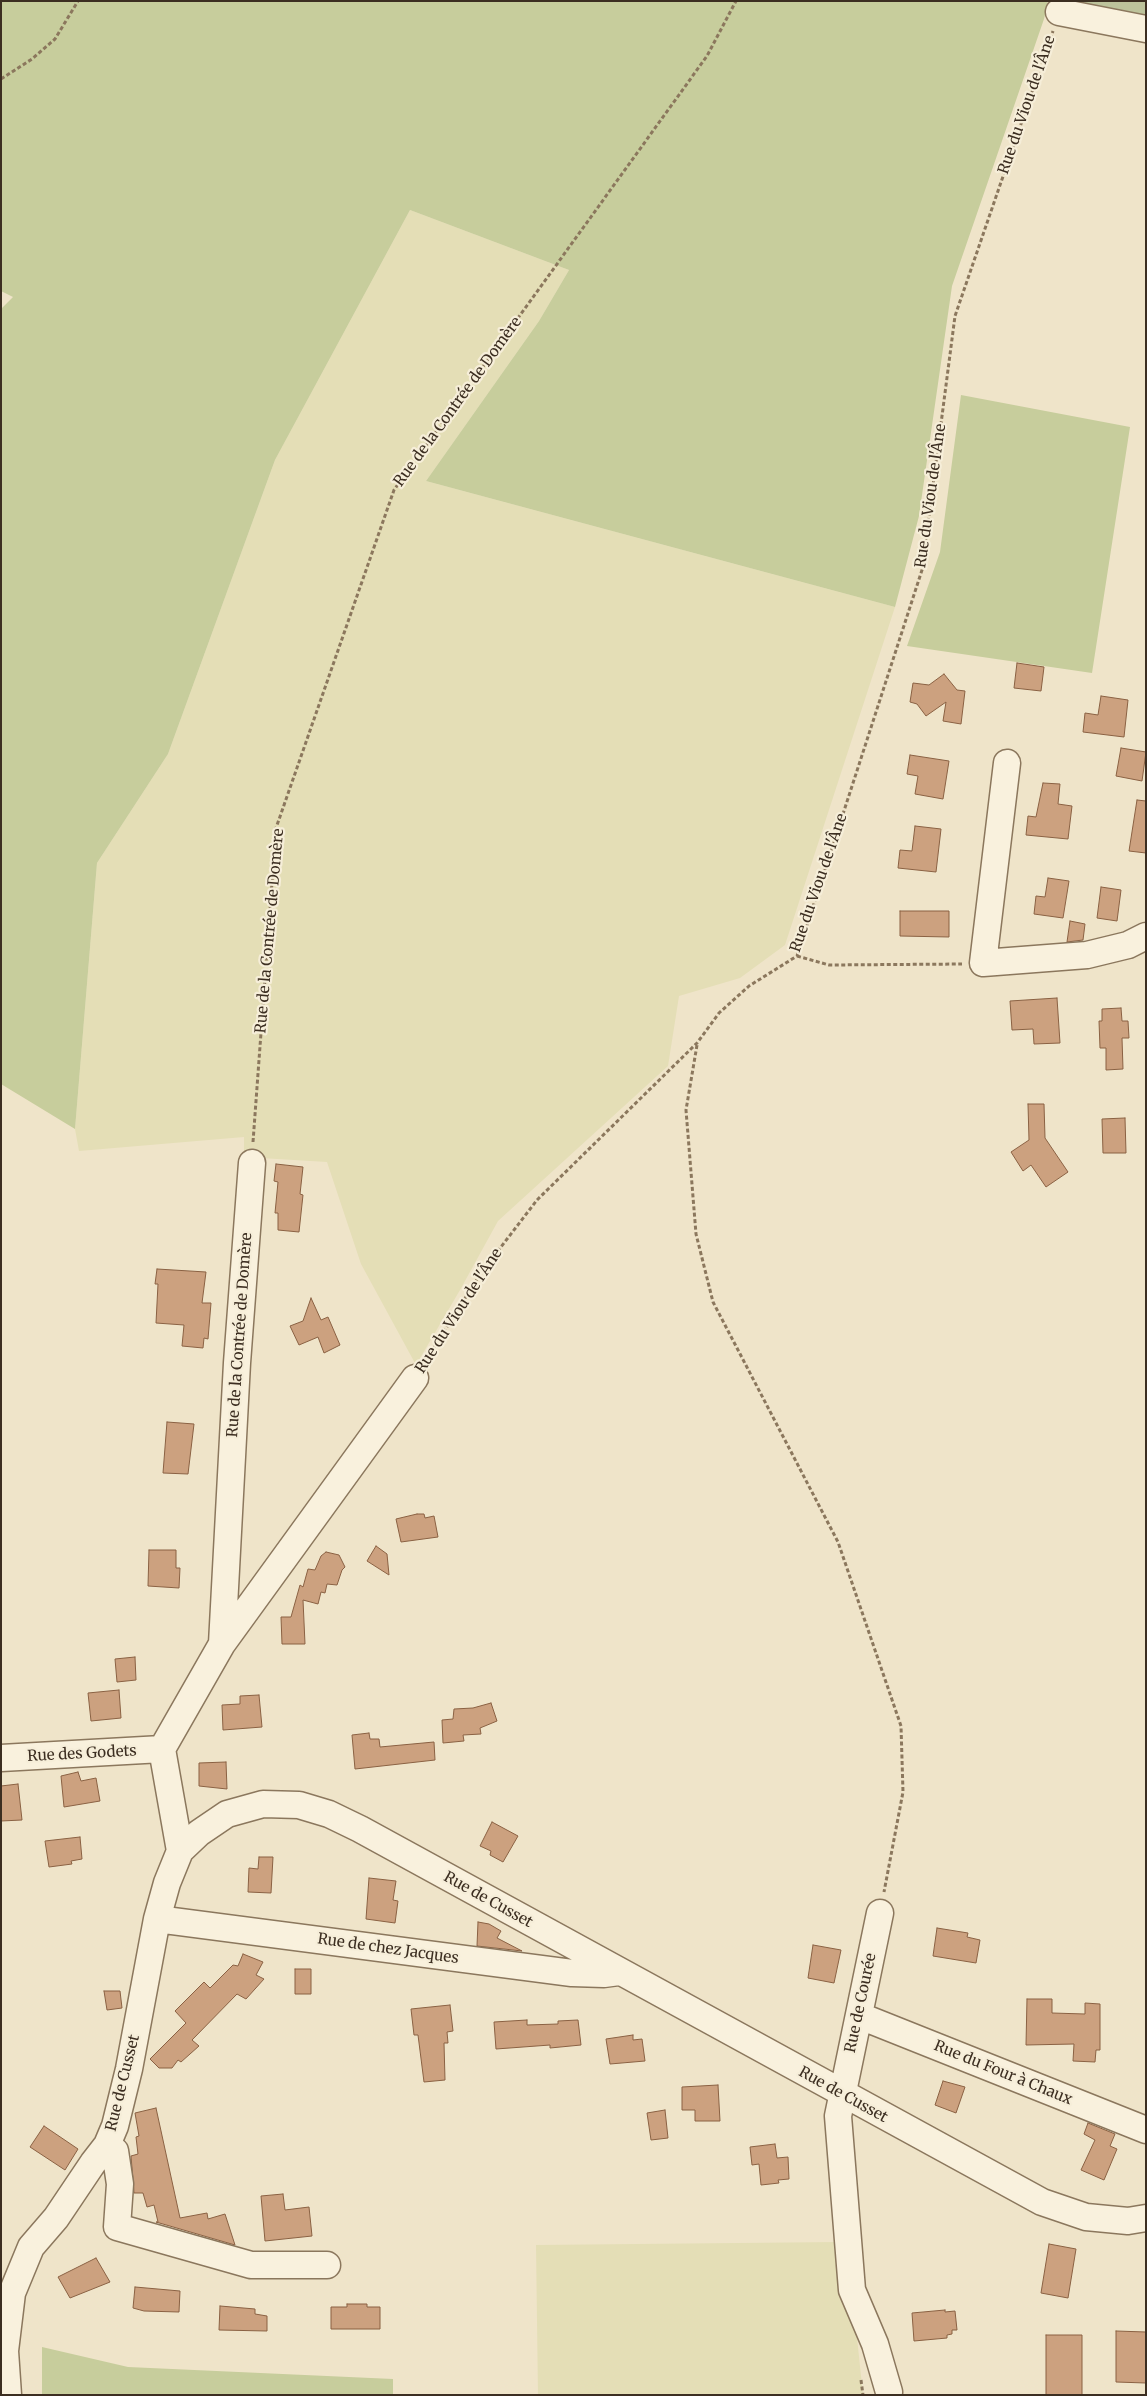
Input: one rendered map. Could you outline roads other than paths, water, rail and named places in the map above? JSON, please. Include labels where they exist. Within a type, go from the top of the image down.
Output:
[{"type":"street","points":[[1059,12],[1146,29]]},
{"type":"street","points":[[1007,763],[982,963],[1087,954],[1128,945],[1146,936]]},
{"type":"street","name":"Rue de la Contrée de Domère","points":[[162,1750],[222,1644],[237,1363],[252,1163]]},
{"type":"street","name":"Rue du Viou de l'Âne","points":[[222,1644],[415,1378]]},
{"type":"street","points":[[162,1750],[180,1851]]},
{"type":"street","name":"Rue des Godets","points":[[1,1758],[162,1750]]},
{"type":"street","name":"Rue de Cusset","points":[[18,2392],[9,2330],[39,2264],[56,2218],[107,2145],[115,2126],[129,2069],[157,1919],[167,1884],[180,1851],[199,1833],[227,1814],[263,1804],[299,1805],[329,1814],[360,1829],[841,2094],[1042,2202],[1086,2217],[1128,2221],[1146,2218]]},
{"type":"street","name":"Rue de Courée","points":[[880,1913],[860,2016],[841,2094],[838,2116],[852,2290],[874,2344],[889,2392]]},
{"type":"street","name":"Rue de chez Jacques","points":[[157,1919],[572,1973],[604,1974],[619,1972]]},
{"type":"street","name":"Rue du Four à Chaux","points":[[860,2016],[1146,2130]]},
{"type":"street","points":[[107,2145],[114,2150],[120,2184],[117,2228],[251,2265],[327,2265]]},
{"type":"street","name":"Rue de Cusset","points":[[9,2330],[21,2347],[18,2392]]}]
